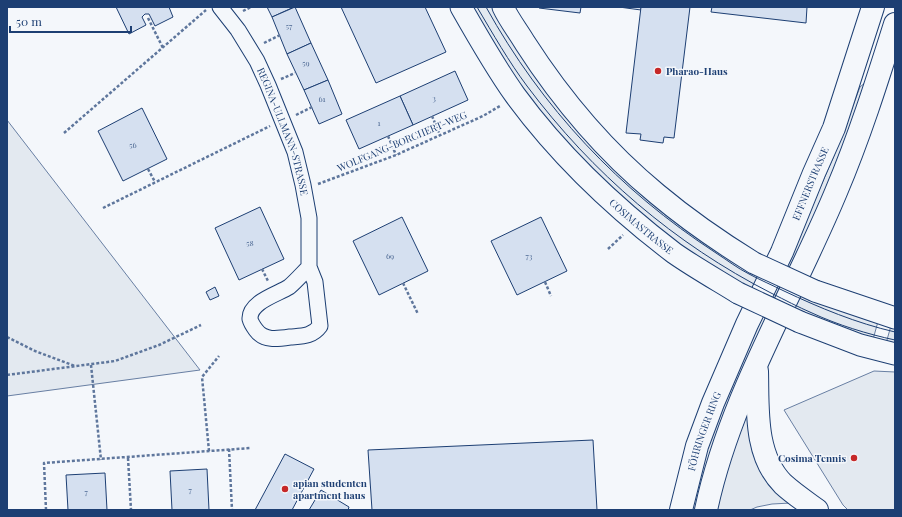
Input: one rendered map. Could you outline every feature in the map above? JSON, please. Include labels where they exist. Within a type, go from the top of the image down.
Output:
[{"type":"highway","name":"EFFNERSTRASSE","points":[[734,355],[747,324],[782,252],[834,128],[873,7]]},
{"type":"highway","points":[[706,510],[721,456],[743,395],[836,192],[866,116],[895,24]]},
{"type":"highway","name":"FÖHRINGER RING","points":[[680,510],[697,446],[713,403],[734,355]]},
{"type":"highway","points":[[756,364],[759,433],[768,462],[783,483],[818,510]]},
{"type":"main road","name":"COSIMASTRASSE","points":[[461,7],[475,32],[515,94],[548,135],[583,174],[635,221],[675,253],[738,293],[800,322],[860,346],[895,354]]},
{"type":"main road","points":[[503,7],[543,71],[575,112],[610,151],[656,193],[694,223],[754,263],[815,291],[895,318]]},
{"type":"street","name":"REGINA-ULLMANN-STRASSE","points":[[220,7],[238,30],[257,61],[268,85],[295,152],[309,218],[309,267],[315,282],[320,326],[316,332],[309,335],[273,339],[266,338],[258,333],[250,320],[254,308],[260,302],[289,287],[309,267]]},
{"type":"path","points":[[64,133],[209,7]]},
{"type":"path","points":[[244,10],[251,7]]},
{"type":"path","points":[[148,18],[163,48]]},
{"type":"path","points":[[265,43],[280,35]]},
{"type":"path","points":[[283,78],[295,73]]},
{"type":"path","name":"WOLFGANG-BORCHERT-WEG","points":[[303,184],[319,184],[396,155],[483,116],[504,104]]},
{"type":"path","points":[[298,114],[312,108]]},
{"type":"path","points":[[432,116],[440,135]]},
{"type":"path","points":[[103,208],[282,121]]},
{"type":"path","points":[[388,136],[396,155]]},
{"type":"path","points":[[148,168],[155,182]]},
{"type":"path","points":[[608,249],[626,232]]},
{"type":"path","points":[[262,269],[269,281]]},
{"type":"path","points":[[545,282],[551,296]]},
{"type":"path","points":[[403,283],[418,314]]},
{"type":"path","points":[[7,375],[115,361],[159,345],[200,325]]},
{"type":"path","points":[[7,337],[35,351],[76,366]]},
{"type":"path","points":[[209,451],[202,377],[219,356]]},
{"type":"path","points":[[91,365],[94,381],[101,460]]},
{"type":"path","points":[[46,510],[44,463],[251,448]]},
{"type":"path","points":[[230,449],[232,510]]},
{"type":"path","points":[[128,458],[131,510]]},
{"type":"shaded area","points":[[468,7],[493,7],[628,182],[752,269],[795,245],[833,158],[860,87],[867,81],[839,160],[783,285],[879,318],[872,343],[774,304],[699,510],[692,510],[705,446],[769,301],[724,278],[600,183],[528,99]]},
{"type":"shaded area","points":[[7,120],[200,370],[7,396]]},
{"type":"shaded area","points":[[892,322],[895,323],[895,349],[885,347]]},
{"type":"shaded area","name":"Cosima Tennis","points":[[874,371],[895,372],[895,510],[848,510],[843,505],[784,410]]},
{"type":"shaded area","points":[[747,415],[752,442],[791,503],[772,504],[750,510],[714,510],[727,461]]},
{"type":"building","points":[[116,7],[169,7],[173,17],[155,26],[149,14],[145,14],[142,17],[146,25],[129,34]]},
{"type":"building","points":[[267,7],[294,7],[272,17]]},
{"type":"building","points":[[295,7],[311,43],[287,54],[272,17]]},
{"type":"building","points":[[341,7],[425,7],[446,52],[376,83]]},
{"type":"building","points":[[539,7],[581,7],[580,13]]},
{"type":"building","points":[[619,7],[641,7],[641,10]]},
{"type":"building","name":"Pharao-Haus","points":[[641,7],[690,7],[674,138],[664,137],[663,143],[640,140],[641,134],[626,133]]},
{"type":"building","points":[[712,7],[807,7],[806,23],[711,12]]},
{"type":"building","points":[[311,43],[328,80],[304,90],[287,54]]},
{"type":"building","points":[[455,71],[468,100],[413,125],[400,96]]},
{"type":"building","points":[[328,80],[342,114],[319,124],[304,90]]},
{"type":"building","points":[[400,96],[413,125],[359,149],[346,120]]},
{"type":"building","points":[[142,108],[167,159],[123,181],[98,131]]},
{"type":"building","points":[[260,207],[284,259],[239,280],[215,228]]},
{"type":"building","points":[[402,217],[428,271],[379,295],[353,241]]},
{"type":"building","points":[[541,217],[567,271],[517,295],[491,241]]},
{"type":"building","points":[[215,287],[219,296],[210,300],[206,292]]},
{"type":"building","points":[[593,440],[597,510],[372,510],[368,450]]},
{"type":"building","name":"apian studenten apartment haus","points":[[285,454],[314,469],[292,510],[255,510]]},
{"type":"building","points":[[207,469],[209,510],[172,510],[170,471]]},
{"type":"building","points":[[105,473],[107,510],[68,510],[66,475]]},
{"type":"building","name":"apian studenten apartment haus","points":[[321,490],[349,507],[348,510],[309,510]]},
{"type":"tram line","points":[[477,7],[501,48],[527,86],[552,118],[607,177],[637,204],[702,252],[736,274],[771,293],[842,325],[895,340]]},
{"type":"tram line","points":[[486,7],[508,44],[558,113],[615,174],[647,202],[736,267],[753,276],[825,309],[866,324],[895,332]]},
{"type":"place","name":"Pharao-Haus","points":[[658,71]]},
{"type":"place","name":"Cosima Tennis","points":[[854,458]]},
{"type":"place","name":"apian studenten apartment haus","points":[[285,489]]}]
